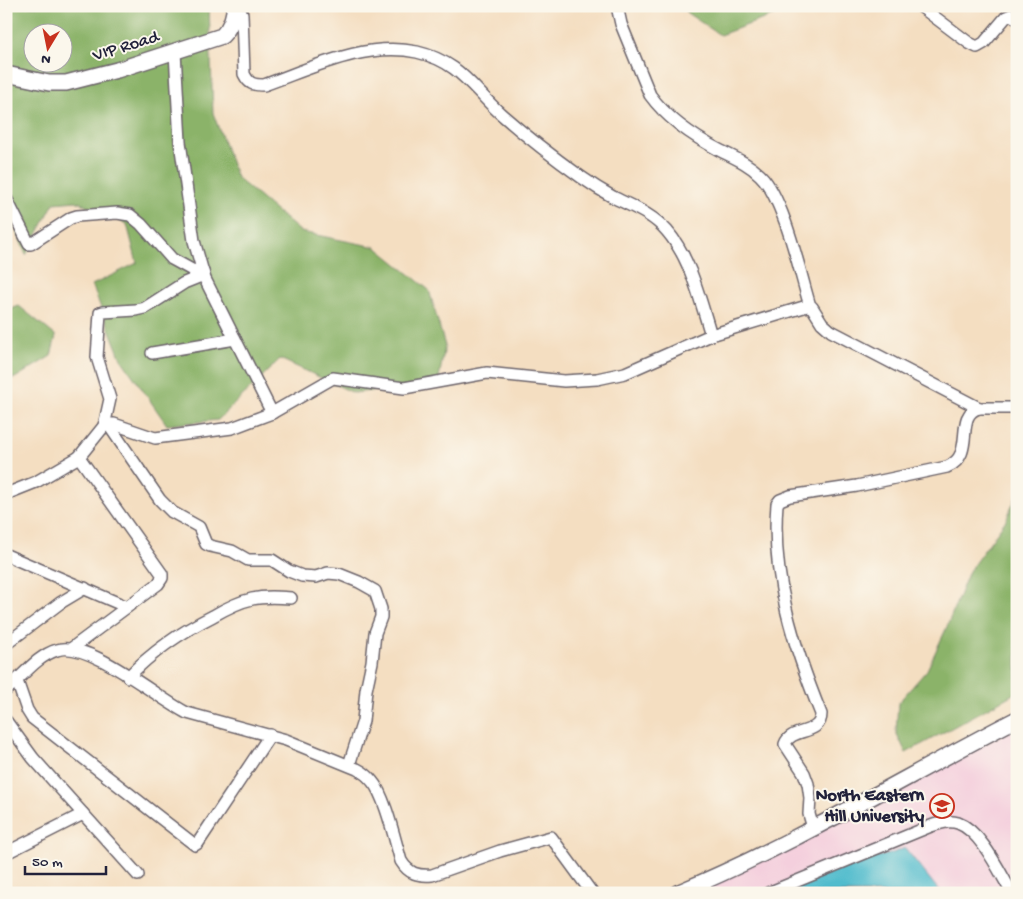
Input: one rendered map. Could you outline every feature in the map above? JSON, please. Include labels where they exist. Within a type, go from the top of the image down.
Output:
[{"type":"street","points":[[617,6],[621,24],[650,95],[657,105],[686,130],[742,161],[760,175],[771,188],[787,229],[810,306],[822,323],[831,331],[979,408]]},
{"type":"street","points":[[926,8],[969,43],[977,47],[984,44],[1006,17],[1011,14]]},
{"type":"street","points":[[235,9],[242,14],[244,74],[247,81],[252,85],[264,85],[354,54],[389,49],[428,55],[454,67],[499,112],[543,150],[593,185],[646,212],[668,232],[682,254],[694,281],[711,335]]},
{"type":"street","name":"VIP Road","points":[[6,74],[50,83],[66,83],[175,52],[222,36],[228,30],[235,9]]},
{"type":"street","points":[[175,52],[180,142],[194,242],[203,274],[272,413]]},
{"type":"street","points":[[6,198],[28,244],[77,216],[123,213],[136,219],[172,259],[203,274]]},
{"type":"street","points":[[6,494],[36,482],[79,457],[106,425],[110,398],[97,357],[100,313],[145,308],[184,283],[203,274]]},
{"type":"street","points":[[106,425],[114,424],[148,437],[165,438],[232,428],[272,413],[334,378],[404,388],[487,373],[564,381],[597,379],[625,372],[711,335],[810,306]]},
{"type":"street","points":[[152,353],[235,339]]},
{"type":"street","points":[[813,828],[808,784],[804,773],[785,744],[790,737],[816,727],[821,720],[821,714],[804,671],[782,594],[776,550],[777,504],[780,500],[790,496],[857,486],[953,465],[961,456],[968,417],[973,409],[1017,408]]},
{"type":"street","points":[[106,425],[160,500],[172,512],[199,526],[206,544],[232,551],[248,560],[272,560],[288,571],[302,576],[316,577],[332,573],[346,576],[375,591],[382,617],[375,633],[363,721],[349,765]]},
{"type":"street","points":[[72,648],[161,582],[162,574],[79,457]]},
{"type":"street","points":[[6,556],[127,607]]},
{"type":"street","points":[[6,644],[60,603],[85,588]]},
{"type":"street","points":[[128,677],[147,658],[168,642],[223,611],[252,599],[269,597],[291,598]]},
{"type":"street","points":[[6,690],[44,656],[57,650],[72,648],[90,654],[187,713],[270,735],[313,750],[366,774],[377,788],[401,861],[412,874],[421,876],[432,875],[500,851],[551,837],[592,893]]},
{"type":"street","points":[[17,681],[27,710],[32,718],[195,845],[270,735]]},
{"type":"street","points":[[677,893],[813,828],[1017,719]]},
{"type":"street","points":[[8,728],[138,875]]},
{"type":"street","points":[[6,853],[83,814]]},
{"type":"street","points":[[768,893],[931,826],[945,822],[957,822],[975,834],[1012,893]]},
{"type":"shaded area","name":"North Eastern Hill University","points":[[1017,727],[1017,893],[688,893],[713,883],[911,784]]},
{"type":"green space","points":[[6,6],[209,6],[213,113],[237,178],[301,232],[376,247],[429,290],[445,346],[438,383],[354,393],[280,359],[218,420],[167,425],[121,359],[92,285],[137,263],[127,224],[76,201],[54,203],[26,255],[6,203]]},
{"type":"green space","points":[[685,6],[799,6],[720,35],[687,13]]},
{"type":"green space","points":[[19,306],[56,336],[51,356],[15,378],[6,378],[6,311]]},
{"type":"green space","points":[[1017,495],[1017,692],[906,753],[896,732],[898,703],[927,670],[969,571],[1006,520]]},
{"type":"water","points":[[905,848],[941,893],[780,893],[866,859],[890,854]]},
{"type":"place","name":"North Eastern Hill University","points":[[942,806]]}]
